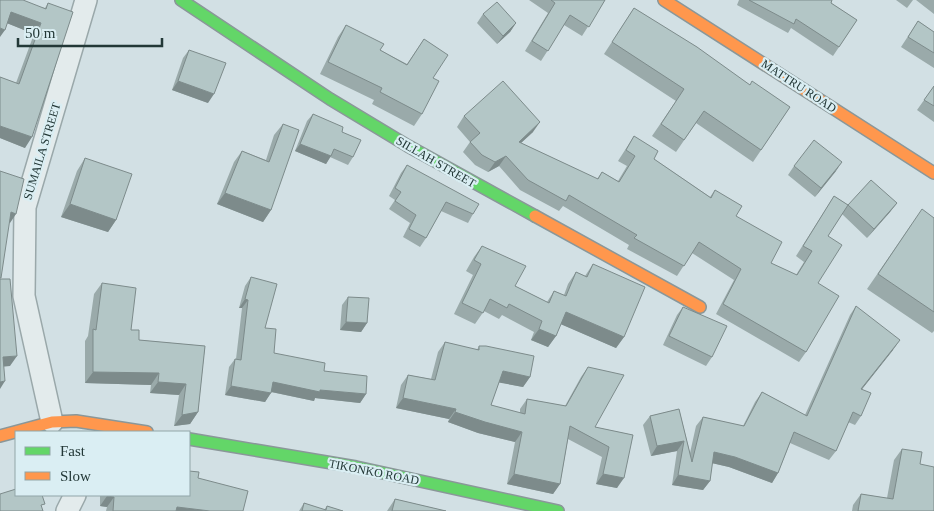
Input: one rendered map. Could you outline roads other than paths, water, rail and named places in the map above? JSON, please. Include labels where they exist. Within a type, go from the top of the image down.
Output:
[{"type":"street","name":"SUMAILA STREET","points":[[52,422],[24,296],[25,207],[86,0]]},
{"type":"street","name":"SILLAH STREET","points":[[181,0],[330,100],[400,141],[700,307]]},
{"type":"street","name":"MATTRU ROAD","points":[[664,0],[934,172]]},
{"type":"street","points":[[19,431],[52,422],[135,431]]},
{"type":"street","points":[[0,436],[15,432]]},
{"type":"street","name":"TIKONKO ROAD","points":[[190,439],[356,467],[558,511]]},
{"type":"street","points":[[67,511],[75,496]]},
{"type":"street","points":[[76,496],[77,511]]}]
